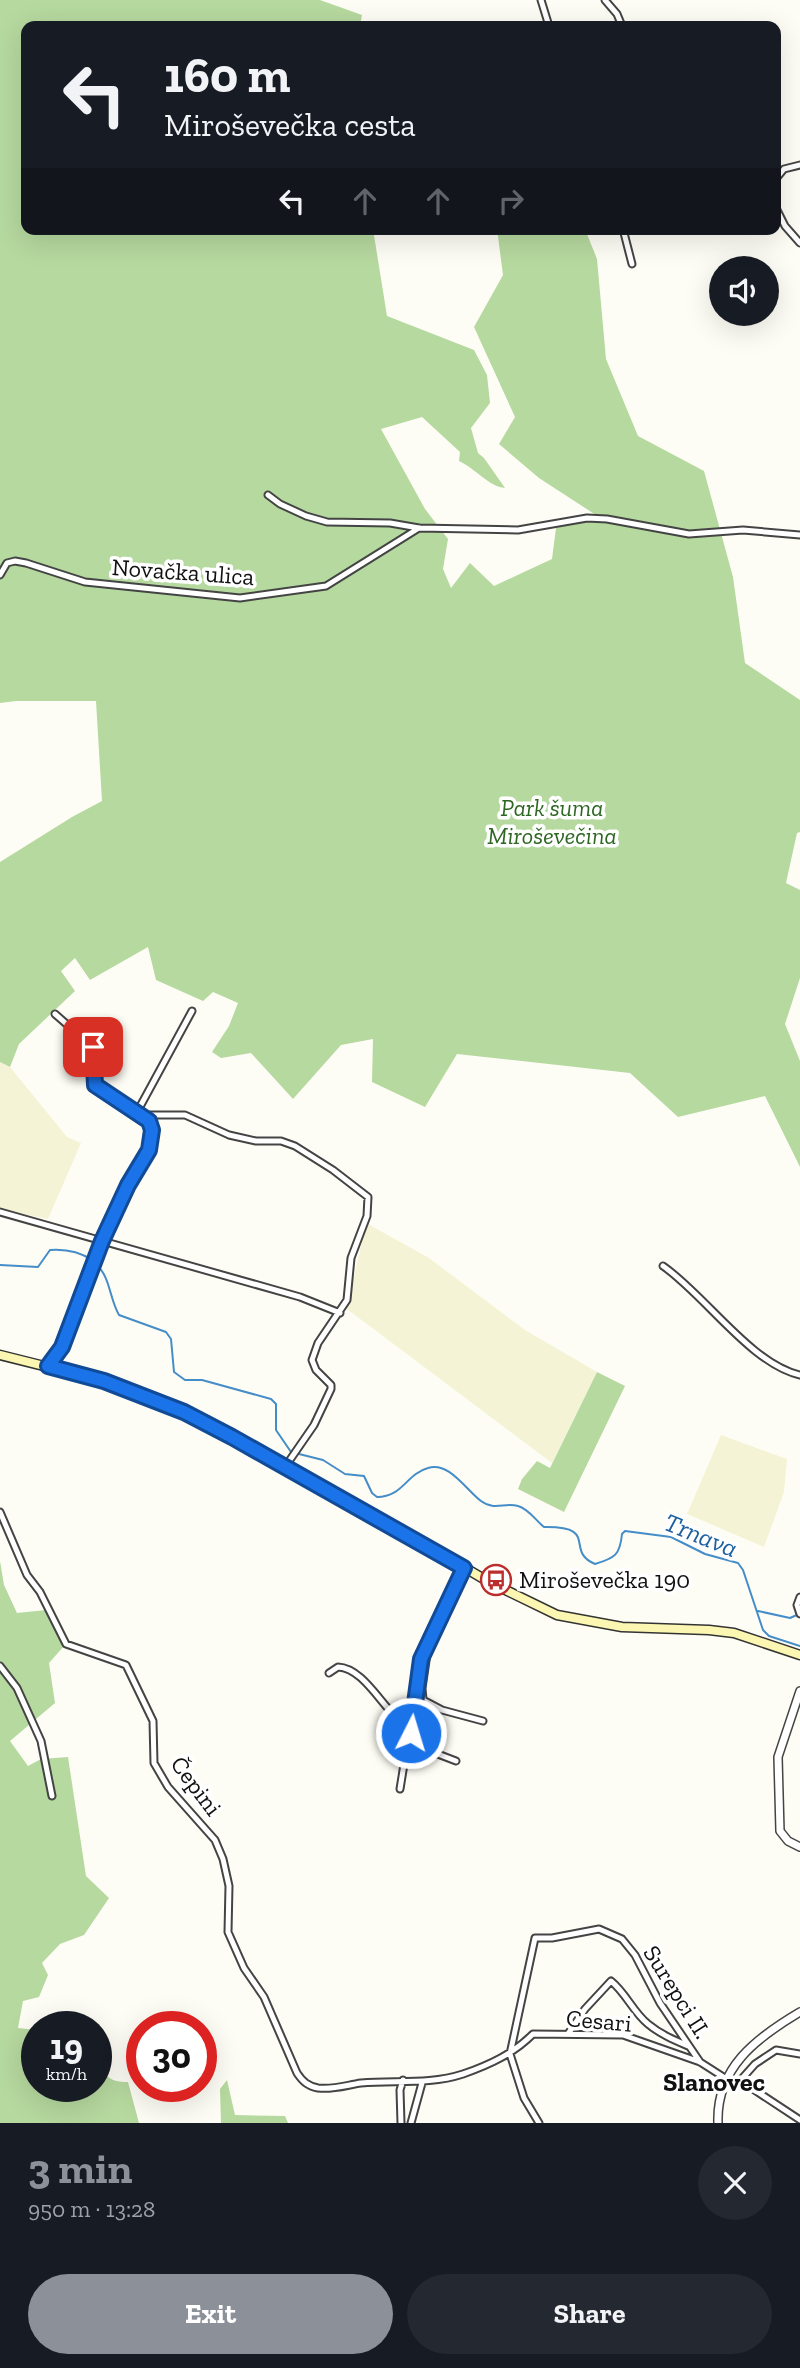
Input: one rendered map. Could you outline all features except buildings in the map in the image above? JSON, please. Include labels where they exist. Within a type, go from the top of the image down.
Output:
[{"type":"main road","points":[[0,1355],[104,1381],[184,1412],[464,1568],[556,1615],[622,1627],[734,1633],[800,1656]]},
{"type":"street","points":[[541,0],[547,21]]},
{"type":"street","points":[[605,0],[620,21]]},
{"type":"street","points":[[781,173],[784,169],[800,165]]},
{"type":"street","points":[[781,218],[800,243]]},
{"type":"street","points":[[624,235],[632,264]]},
{"type":"street","points":[[268,495],[306,516],[327,522],[390,523],[419,528],[517,530],[553,526],[569,520],[607,519],[689,534],[743,530],[800,535]]},
{"type":"street","name":"Novačka ulica","points":[[0,560],[7,563],[26,563],[85,582],[240,598],[327,586],[419,528]]},
{"type":"street","points":[[0,575],[7,563]]},
{"type":"street","points":[[136,1114],[192,1010]]},
{"type":"street","points":[[48,1366],[62,1347],[102,1241],[128,1185],[149,1150],[152,1130],[149,1121],[95,1085],[93,1047],[55,1014]]},
{"type":"street","points":[[145,1119],[150,1115],[185,1115],[229,1135],[288,1144],[307,1153],[368,1198],[367,1216],[351,1258],[347,1300],[318,1343],[312,1360],[316,1370],[331,1385],[331,1389],[314,1425],[285,1467]]},
{"type":"street","points":[[0,1212],[300,1297],[340,1313]]},
{"type":"street","points":[[663,1266],[752,1347],[783,1370],[800,1375]]},
{"type":"street","name":"Čepini","points":[[0,1512],[27,1575],[40,1592],[66,1644],[125,1665],[153,1721],[155,1763],[168,1787],[215,1840],[229,1886],[228,1931],[244,1968],[264,1997],[303,2082]]},
{"type":"street","points":[[400,1789],[412,1729],[421,1659],[464,1568]]},
{"type":"street","points":[[799,1613],[800,1597]]},
{"type":"street","points":[[428,1647],[422,1688],[424,1700],[442,1710],[483,1721]]},
{"type":"street","points":[[0,1666],[17,1688],[41,1741],[52,1796]]},
{"type":"street","points":[[329,1674],[338,1667],[346,1668],[377,1695],[404,1726],[412,1729]]},
{"type":"street","points":[[800,1691],[778,1757],[780,1831],[788,1841],[800,1847]]},
{"type":"street","points":[[408,1743],[456,1761]]},
{"type":"street","name":"Surepci II.","points":[[510,2054],[535,1938],[567,1936],[599,1929],[622,1939],[635,1955],[660,2003],[700,2062]]},
{"type":"street","points":[[568,2034],[585,2009],[611,1981],[621,1989],[647,2023],[691,2048]]},
{"type":"street","points":[[718,2123],[720,2092],[732,2067],[761,2039],[800,2012]]},
{"type":"street","name":"Cesari","points":[[303,2082],[317,2088],[403,2080],[422,2083],[463,2074],[510,2054],[533,2034],[622,2035],[700,2062],[725,2078],[752,2089],[800,2120]]},
{"type":"street","points":[[738,2083],[755,2064],[776,2050],[800,2054]]},
{"type":"street","points":[[510,2054],[524,2098],[539,2123]]},
{"type":"street","points":[[401,2123],[400,2090],[403,2080]]},
{"type":"street","points":[[411,2123],[422,2083]]},
{"type":"green space","name":"Park šuma Miroševečina","points":[[0,0],[320,0],[362,15],[361,21],[21,21],[21,235],[374,235],[387,316],[474,350],[487,375],[490,403],[471,428],[478,453],[505,488],[493,484],[459,461],[460,452],[422,417],[381,429],[425,509],[448,539],[443,569],[451,588],[470,563],[494,586],[552,559],[556,528],[599,517],[539,478],[499,444],[515,417],[474,327],[503,275],[498,235],[587,235],[597,259],[606,359],[638,436],[704,471],[733,577],[745,663],[800,700],[800,832],[797,833],[786,883],[800,890],[800,978],[785,1024],[800,1061],[800,1167],[765,1096],[678,1117],[630,1073],[457,1054],[425,1107],[372,1082],[373,1039],[341,1045],[293,1099],[251,1053],[221,1058],[212,1052],[229,1026],[238,1003],[213,992],[203,1001],[156,980],[148,947],[90,980],[75,958],[61,971],[75,991],[19,1044],[10,1067],[0,1062],[0,862],[102,801],[96,701],[0,703]]},
{"type":"green space","points":[[0,1062],[10,1067],[67,1137],[81,1143],[48,1219],[0,1209]]},
{"type":"green space","points":[[366,1223],[429,1258],[525,1330],[597,1372],[552,1463],[347,1309]]},
{"type":"green space","points":[[597,1372],[625,1386],[564,1512],[518,1489],[522,1479],[537,1461],[550,1468]]},
{"type":"green space","points":[[721,1435],[787,1459],[784,1492],[764,1547],[687,1514]]},
{"type":"green space","points":[[0,1561],[4,1585],[17,1613],[46,1610],[64,1646],[49,1663],[55,1703],[10,1741],[28,1766],[41,1759],[68,1757],[86,1876],[109,1898],[84,1935],[60,1944],[42,1963],[48,1975],[39,1997],[23,2001],[18,2028],[21,2028],[21,2102],[112,2102],[112,2079],[126,2082],[126,2102],[133,2102],[139,2123],[0,2123]]},
{"type":"green space","points":[[227,2080],[235,2115],[285,2116],[288,2123],[221,2123],[220,2089]]},
{"type":"waterway","name":"Trnava","points":[[0,1265],[38,1267],[50,1250],[72,1252],[92,1260]]},
{"type":"waterway","name":"Trnava","points":[[96,1264],[105,1275],[119,1315],[166,1332],[171,1339],[174,1372],[185,1380],[202,1380],[271,1399],[276,1404],[276,1430],[291,1452],[323,1460],[345,1474],[364,1476],[372,1493],[377,1497],[393,1493],[414,1475],[428,1468],[443,1469],[486,1504],[522,1507],[544,1527],[571,1531],[577,1535],[586,1559],[595,1564],[615,1555],[625,1531],[671,1537],[705,1554],[738,1563],[743,1570],[763,1630],[769,1636],[800,1646]]},
{"type":"waterway","points":[[758,1611],[790,1618],[799,1614]]},
{"type":"place","name":"Miroševečka 190","points":[[496,1580]]},
{"type":"district","name":"Slanovec","points":[[714,2082]]},
{"type":"route","points":[[93,1047],[95,1085],[149,1121],[152,1130],[149,1150],[128,1185],[102,1241],[62,1347],[48,1366],[104,1381],[184,1412],[464,1568],[421,1659],[411,1733]]}]
